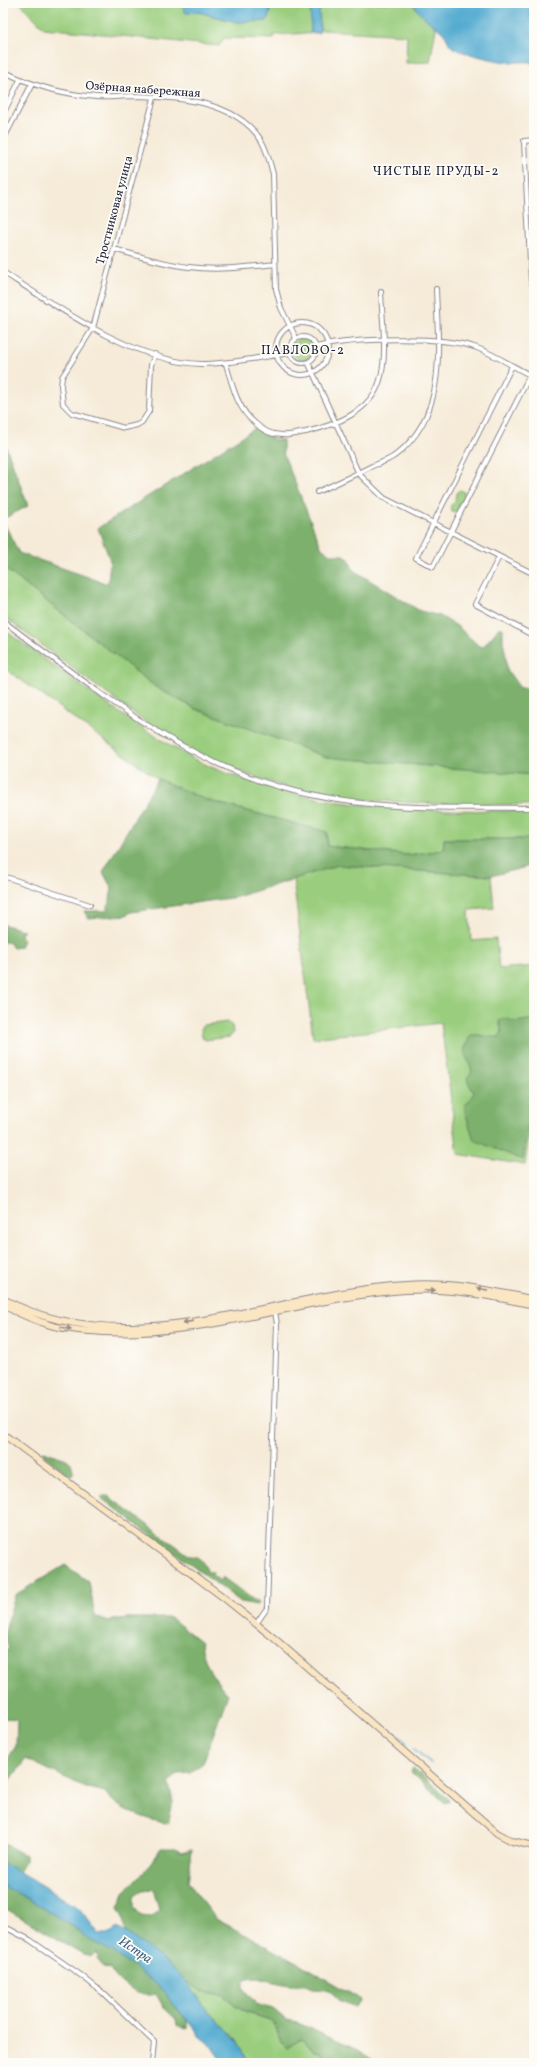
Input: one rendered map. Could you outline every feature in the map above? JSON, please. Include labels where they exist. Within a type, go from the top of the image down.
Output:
[{"type":"main road","points":[[3,1299],[23,1309],[53,1319],[118,1326],[174,1323],[209,1319],[373,1288],[405,1284],[446,1284],[473,1287],[534,1300]]},
{"type":"main road","points":[[3,1305],[52,1325],[69,1329],[118,1332],[174,1330],[374,1294],[412,1290],[472,1293],[534,1305]]},
{"type":"main road","points":[[3,1434],[223,1597],[490,1827],[512,1841],[534,1846]]},
{"type":"street","name":"Озёрная набережная","points":[[3,71],[20,80],[65,93],[98,97],[154,98],[205,104],[225,110],[238,117],[250,127],[261,140],[269,157],[273,174],[276,289],[281,308],[296,338]]},
{"type":"street","points":[[3,114],[20,80]]},
{"type":"street","points":[[3,140],[32,84]]},
{"type":"street","name":"Тростниковая улица","points":[[93,328],[154,98]]},
{"type":"street","points":[[534,140],[524,141],[531,281],[534,288]]},
{"type":"street","points":[[114,249],[154,261],[189,268],[230,268],[275,264]]},
{"type":"street","points":[[3,272],[57,308],[93,328],[126,344],[154,354],[200,364],[226,364],[290,353]]},
{"type":"street","points":[[317,492],[359,474],[396,455],[421,427],[430,409],[437,378],[438,340],[436,289]]},
{"type":"street","points":[[226,364],[240,405],[254,423],[265,430],[283,436],[335,424],[361,409],[373,394],[380,381],[383,341],[381,292]]},
{"type":"street","points":[[301,323],[313,325],[325,336],[327,344],[328,351],[323,363],[313,372],[304,375],[295,374],[287,370],[280,363],[277,355],[278,338],[283,331],[290,326],[301,323]]},
{"type":"street","points":[[93,328],[62,377],[61,396],[63,404],[72,413],[124,428],[137,425],[142,422],[146,417],[150,404],[151,365],[154,354]]},
{"type":"street","points":[[306,336],[310,338],[316,347],[314,356],[308,362],[299,362],[292,357],[290,353],[290,344],[296,338],[306,336]]},
{"type":"street","points":[[316,347],[327,344],[438,340],[476,348],[512,366],[532,376],[433,567],[416,558],[512,366]]},
{"type":"street","points":[[308,362],[359,474],[384,498],[534,574]]},
{"type":"street","points":[[500,557],[475,604],[534,636]]},
{"type":"street","points":[[3,621],[141,722],[198,756],[237,773],[280,788],[312,796],[410,806],[534,808]]},
{"type":"street","points":[[3,876],[90,905]]},
{"type":"street","points":[[256,1624],[267,1608],[277,1324],[275,1312]]},
{"type":"street","points":[[3,1926],[52,1954],[103,1993],[154,2042],[155,2045],[152,2063]]},
{"type":"green space","points":[[20,3],[72,3],[79,6],[90,3],[171,3],[172,5],[182,6],[186,13],[198,12],[237,22],[267,21],[270,13],[268,3],[310,3],[311,33],[274,35],[274,39],[224,38],[219,46],[44,28]]},
{"type":"green space","points":[[319,3],[413,3],[416,9],[436,28],[430,62],[406,63],[407,35],[320,30]]},
{"type":"green space","points":[[303,338],[311,341],[314,349],[311,357],[303,360],[295,357],[292,349],[295,341]]},
{"type":"green space","points":[[260,428],[273,440],[283,440],[283,453],[322,549],[333,555],[343,555],[349,559],[353,570],[420,611],[440,616],[457,626],[479,646],[483,647],[499,628],[503,628],[503,641],[507,670],[520,688],[534,688],[534,775],[326,757],[196,709],[157,688],[3,567],[3,521],[19,553],[108,584],[110,560],[98,528],[254,429]]},
{"type":"green space","points":[[3,438],[28,506],[3,519]]},
{"type":"green space","points":[[460,490],[464,492],[465,497],[459,504],[458,511],[452,512],[450,506],[455,501],[456,493]]},
{"type":"green space","points":[[3,567],[157,688],[196,709],[326,757],[534,775],[534,805],[395,802],[340,797],[297,790],[279,785],[206,757],[166,736],[150,725],[3,616]]},
{"type":"green space","points":[[3,629],[98,698],[146,730],[196,760],[224,772],[287,792],[357,804],[427,809],[534,811],[534,839],[444,839],[443,850],[408,855],[327,846],[327,832],[206,800],[158,779],[3,667]]},
{"type":"green space","points":[[158,779],[206,800],[327,832],[327,846],[408,855],[443,850],[444,839],[534,839],[534,865],[491,876],[338,865],[237,897],[131,912],[127,915],[88,918],[84,911],[107,911],[112,889],[103,872]]},
{"type":"green space","points":[[338,865],[491,876],[494,908],[469,910],[471,941],[496,939],[499,969],[534,966],[534,1100],[525,1165],[458,1154],[441,1023],[313,1038],[293,879]]},
{"type":"green space","points":[[3,924],[24,931],[21,934],[23,940],[20,947],[13,948],[9,942],[3,942]]},
{"type":"green space","points":[[505,1018],[516,1022],[534,1019],[534,1083],[523,1160],[474,1140],[465,1112],[465,1106],[474,1093],[467,1077],[472,1072],[465,1055],[467,1042],[471,1035],[499,1037],[502,1032],[499,1021]]},
{"type":"green space","points":[[228,1022],[232,1026],[233,1033],[230,1037],[205,1040],[202,1037],[201,1029],[204,1025]]},
{"type":"green space","points":[[42,1451],[70,1462],[73,1468],[73,1474],[70,1476],[44,1456]]},
{"type":"green space","points":[[103,1496],[108,1496],[190,1556],[197,1557],[203,1563],[208,1572],[213,1572],[212,1575],[220,1581],[222,1577],[258,1603],[257,1605],[241,1602],[101,1498]]},
{"type":"green space","points":[[65,1565],[89,1582],[95,1616],[105,1621],[128,1618],[171,1618],[201,1642],[204,1657],[210,1671],[228,1694],[203,1763],[190,1773],[177,1774],[169,1784],[173,1802],[168,1824],[151,1820],[125,1809],[110,1799],[105,1792],[85,1787],[26,1759],[3,1790],[3,1766],[16,1746],[17,1719],[3,1718],[3,1653],[9,1648],[4,1635],[15,1595]]},
{"type":"green space","points":[[413,1768],[449,1799],[448,1802],[445,1803],[411,1772]]},
{"type":"green space","points":[[3,1843],[25,1855],[25,1862],[19,1872],[3,1864]]},
{"type":"green space","points":[[161,1848],[176,1848],[181,1852],[192,1849],[188,1882],[216,1919],[302,1965],[360,1999],[355,2007],[339,2000],[331,1992],[325,1990],[315,1989],[305,1985],[289,1985],[257,1978],[246,1979],[243,1982],[243,1988],[256,2004],[273,2009],[286,2020],[297,2022],[351,2046],[378,2063],[324,2063],[323,2055],[319,2051],[314,2050],[301,2039],[287,2048],[283,2044],[271,2020],[244,2012],[223,1995],[202,1991],[187,1982],[161,1958],[125,1932],[123,1918],[118,1908],[124,1892],[144,1872]],"holes":[[[153,1889],[159,1910],[151,1917],[141,1916],[134,1907],[134,1897],[142,1890]]]},
{"type":"green space","points":[[3,1886],[29,1899],[75,1928],[87,1938],[111,1950],[140,1971],[161,1989],[187,2021],[187,2028],[177,2025],[176,2019],[164,2008],[156,1994],[143,1995],[123,1984],[110,1968],[103,1967],[98,1960],[97,1952],[92,1956],[83,1954],[3,1907]]},
{"type":"green space","points":[[187,1982],[202,1991],[223,1995],[244,2012],[270,2020],[274,2024],[283,2044],[287,2048],[301,2039],[314,2050],[319,2051],[323,2055],[324,2063],[249,2063],[237,2041],[205,2007]]},
{"type":"water","points":[[171,3],[268,3],[270,13],[267,21],[237,22],[198,12],[186,13],[182,6],[172,5]]},
{"type":"water","points":[[310,3],[319,3],[319,33],[311,33]]},
{"type":"water","points":[[413,3],[534,3],[534,65],[530,62],[497,60],[470,54],[456,49],[451,46],[440,30],[419,12]]},
{"type":"water","name":"Истра","points":[[3,1864],[11,1867],[79,1908],[99,1934],[110,1934],[116,1928],[125,1932],[161,1958],[187,1982],[205,2007],[237,2041],[249,2063],[223,2063],[209,2043],[200,2036],[161,1989],[140,1971],[111,1950],[107,1950],[87,1938],[75,1928],[29,1899],[3,1886]]},
{"type":"waterway","points":[[394,1732],[407,1743]]},
{"type":"waterway","points":[[414,1749],[431,1763]]},
{"type":"district","name":"ЧИСТЫЕ ПРУДЫ-2","points":[[436,170]]},
{"type":"district","name":"ПАВЛОВО-2","points":[[303,349]]}]
